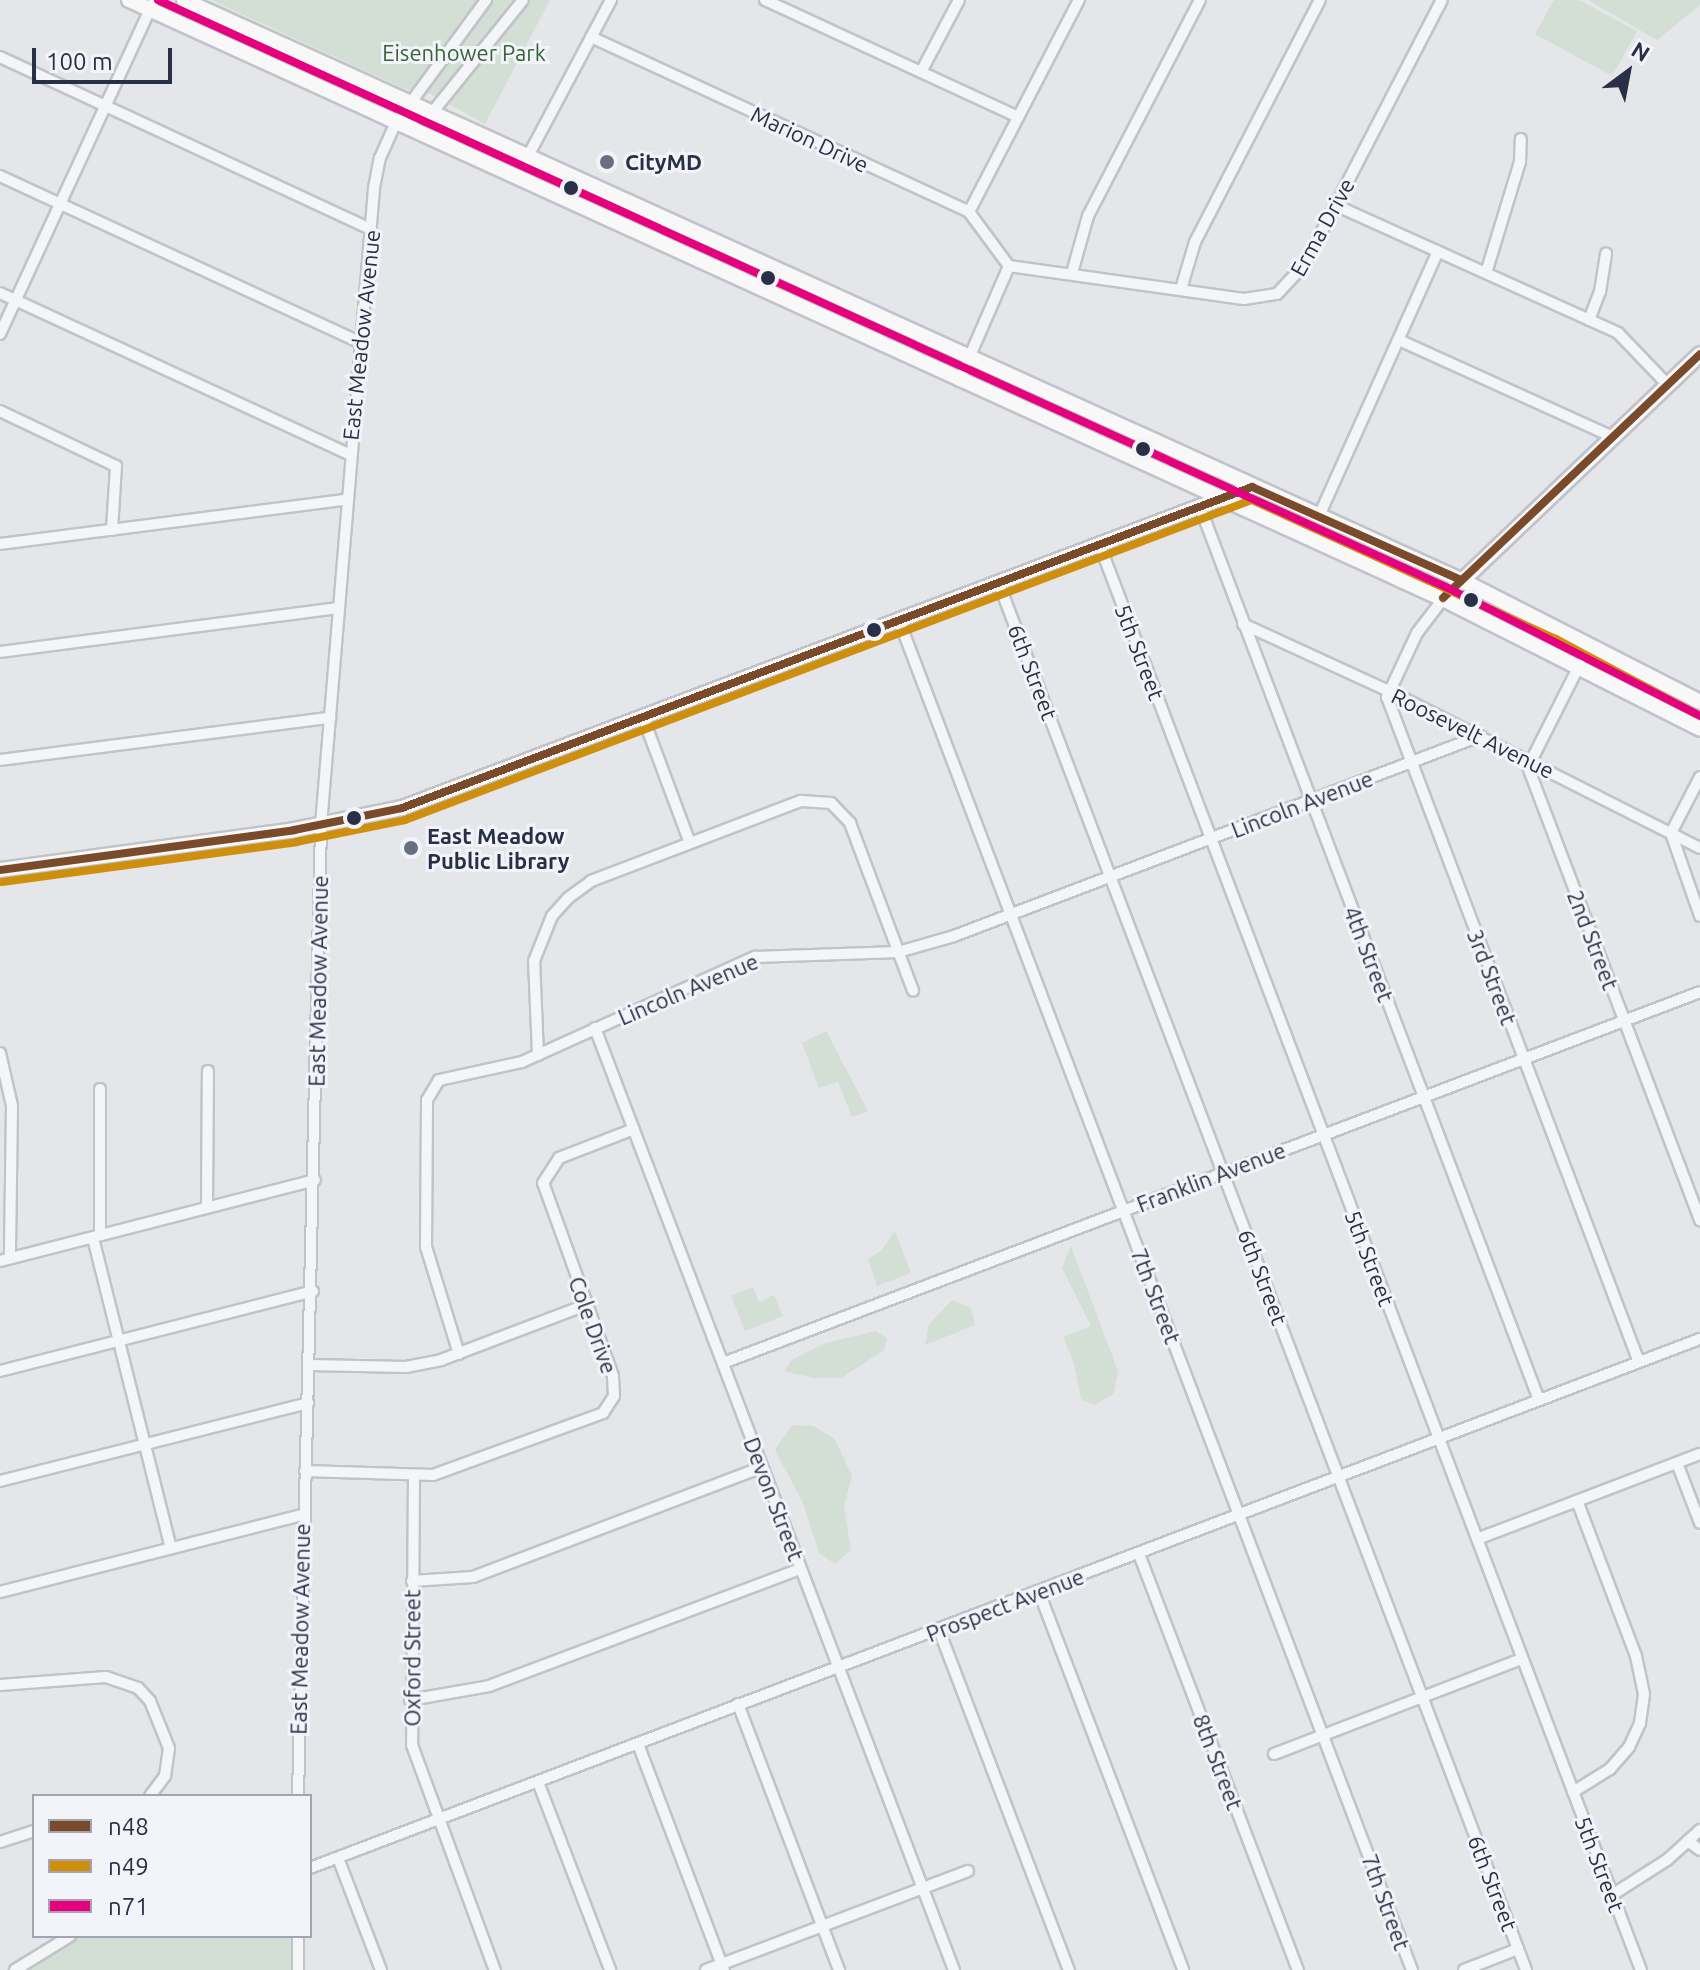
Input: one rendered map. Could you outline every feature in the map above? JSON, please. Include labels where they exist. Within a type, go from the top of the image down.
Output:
[{"type":"main road","points":[[129,0],[152,5],[395,124],[1443,599],[1580,664],[1700,729]]},
{"type":"main road","points":[[184,0],[969,360],[1461,580],[1700,702]]},
{"type":"main road","points":[[1443,599],[1700,354]]},
{"type":"main road","points":[[0,870],[321,825],[462,789],[1252,487]]},
{"type":"street","name":"East Meadow Avenue","points":[[298,1794],[302,1515],[313,1291],[321,825],[345,500],[371,229],[378,165],[395,124],[486,0]]},
{"type":"street","points":[[395,124],[431,114],[523,0]]},
{"type":"street","points":[[527,158],[611,0]]},
{"type":"street","points":[[765,0],[1018,117]]},
{"type":"street","points":[[921,72],[959,0]]},
{"type":"street","points":[[969,212],[1079,0]]},
{"type":"street","points":[[1072,273],[1088,216],[1200,0]]},
{"type":"street","points":[[1181,289],[1195,242],[1320,0]]},
{"type":"street","name":"Erma Drive","points":[[1009,266],[1244,299],[1277,294],[1296,278],[1442,0]]},
{"type":"street","points":[[0,334],[152,5]]},
{"type":"street","name":"Marion Drive","points":[[591,37],[969,212],[1009,266]]},
{"type":"street","points":[[0,57],[371,229]]},
{"type":"street","points":[[1486,273],[1520,162],[1521,139]]},
{"type":"street","points":[[0,176],[360,342]]},
{"type":"street","points":[[1335,205],[1618,333],[1667,384]]},
{"type":"street","points":[[1319,516],[1438,251]]},
{"type":"street","points":[[1589,320],[1600,292],[1606,253]]},
{"type":"street","points":[[959,381],[1009,266]]},
{"type":"street","points":[[0,293],[349,454]]},
{"type":"street","points":[[1399,340],[1611,436]]},
{"type":"street","points":[[0,411],[116,466],[112,530]]},
{"type":"street","points":[[0,544],[345,500]]},
{"type":"street","name":"4th Street","points":[[1200,507],[1539,1400]]},
{"type":"street","name":"5th Street","points":[[1100,546],[1641,1970]]},
{"type":"street","name":"6th Street","points":[[999,584],[1526,1970]]},
{"type":"street","points":[[1389,691],[1417,633],[1443,599]]},
{"type":"street","points":[[0,652],[337,608]]},
{"type":"street","name":"7th Street","points":[[900,623],[1412,1970]]},
{"type":"street","name":"Roosevelt Avenue","points":[[1243,624],[1389,691],[1700,848]]},
{"type":"street","points":[[1531,761],[1580,664]]},
{"type":"street","name":"3rd Street","points":[[1389,691],[1411,762],[1639,1362]]},
{"type":"street","points":[[0,760],[330,718]]},
{"type":"street","points":[[644,720],[690,843]]},
{"type":"street","name":"Lincoln Avenue","points":[[459,1354],[426,1247],[427,1100],[439,1080],[452,1073],[497,1069],[538,1055],[755,957],[898,952],[1011,915],[1480,736]]},
{"type":"street","name":"2nd Street","points":[[1531,761],[1528,767],[1700,1220]]},
{"type":"street","points":[[1700,777],[1671,833],[1700,916]]},
{"type":"street","points":[[538,1055],[534,961],[552,916],[591,881],[816,799],[831,803],[850,823],[913,991]]},
{"type":"street","name":"Franklin Avenue","points":[[723,1363],[1700,992]]},
{"type":"street","name":"Devon Street","points":[[595,1028],[954,1970]]},
{"type":"street","points":[[0,1053],[12,1106],[5,1259],[207,1205],[315,1180]]},
{"type":"street","points":[[207,1205],[208,1071]]},
{"type":"street","points":[[100,1089],[97,1236],[119,1340],[171,1548]]},
{"type":"street","name":"Cole Drive","points":[[305,1471],[414,1475],[464,1467],[603,1413],[612,1404],[615,1384],[545,1198],[544,1177],[559,1158],[634,1129]]},
{"type":"street","points":[[0,1371],[313,1291]]},
{"type":"street","points":[[310,1365],[406,1367],[459,1354],[586,1305]]},
{"type":"street","name":"Prospect Avenue","points":[[312,1867],[1700,1339]]},
{"type":"street","points":[[0,1481],[308,1403]]},
{"type":"street","points":[[1477,1539],[1700,1454]]},
{"type":"street","points":[[1677,1463],[1700,1523]]},
{"type":"street","points":[[412,1581],[473,1577],[762,1467]]},
{"type":"street","name":"Oxford Street","points":[[414,1475],[412,1745],[495,1970]]},
{"type":"street","points":[[1573,1792],[1610,1769],[1629,1747],[1640,1723],[1644,1694],[1636,1656],[1577,1501]]},
{"type":"street","points":[[0,1592],[302,1515]]},
{"type":"street","name":"8th Street","points":[[1139,1554],[1298,1970]]},
{"type":"street","points":[[410,1700],[489,1686],[800,1569]]},
{"type":"street","points":[[1039,1592],[1183,1970]]},
{"type":"street","points":[[939,1630],[1069,1970]]},
{"type":"street","points":[[1274,1754],[1522,1659]]},
{"type":"street","points":[[0,1685],[106,1677],[138,1688],[150,1701],[169,1748],[165,1776],[152,1794]]},
{"type":"street","points":[[738,1704],[839,1970]]},
{"type":"street","points":[[638,1744],[723,1967]]},
{"type":"street","points":[[538,1782],[610,1970]]},
{"type":"street","points":[[1612,1895],[1700,1830]]},
{"type":"street","points":[[0,1842],[32,1832]]},
{"type":"street","points":[[1688,1841],[1700,1850]]},
{"type":"street","points":[[338,1858],[381,1970]]},
{"type":"street","points":[[706,1970],[723,1967],[968,1871]]},
{"type":"street","points":[[15,1970],[67,1938]]},
{"type":"street","points":[[298,1938],[298,1970]]},
{"type":"street","points":[[1464,1970],[1518,1949]]},
{"type":"green space","name":"Eisenhower Park","points":[[211,0],[550,0],[485,124],[429,93],[405,89]]},
{"type":"green space","points":[[1554,0],[1579,0],[1637,31],[1612,76],[1535,34]]},
{"type":"green space","points":[[1588,0],[1700,0],[1700,5],[1657,40]]},
{"type":"green space","points":[[826,1031],[868,1111],[852,1117],[838,1082],[819,1088],[802,1043]]},
{"type":"green space","points":[[895,1231],[911,1273],[877,1286],[868,1259],[881,1251]]},
{"type":"green space","points":[[1071,1246],[1118,1371],[1114,1393],[1095,1405],[1081,1399],[1074,1363],[1063,1337],[1091,1326],[1062,1268]]},
{"type":"green space","points":[[753,1287],[759,1302],[774,1295],[783,1316],[745,1331],[731,1296]]},
{"type":"green space","points":[[952,1300],[971,1308],[975,1325],[925,1345],[929,1324]]},
{"type":"green space","points":[[876,1331],[887,1338],[884,1350],[841,1378],[814,1378],[784,1371],[793,1359],[826,1343]]},
{"type":"green space","points":[[792,1425],[813,1426],[834,1438],[852,1476],[844,1506],[851,1550],[835,1564],[819,1553],[803,1503],[775,1450]]},
{"type":"green space","points":[[67,1938],[298,1938],[298,1970],[15,1970]]},
{"type":"transit line","name":"n71","points":[[158,0],[1448,588],[1700,716]]},
{"type":"transit line","name":"n48","points":[[1443,598],[1700,354]]},
{"type":"transit line","name":"n48","points":[[0,870],[294,830],[402,808],[1252,487],[1461,580]]},
{"type":"transit line","name":"n49","points":[[2,882],[296,842],[405,820],[1252,500],[1556,639],[1694,713]]},
{"type":"place","name":"CityMD","points":[[607,162]]},
{"type":"place","name":"East Meadow Public Library","points":[[411,848]]}]
